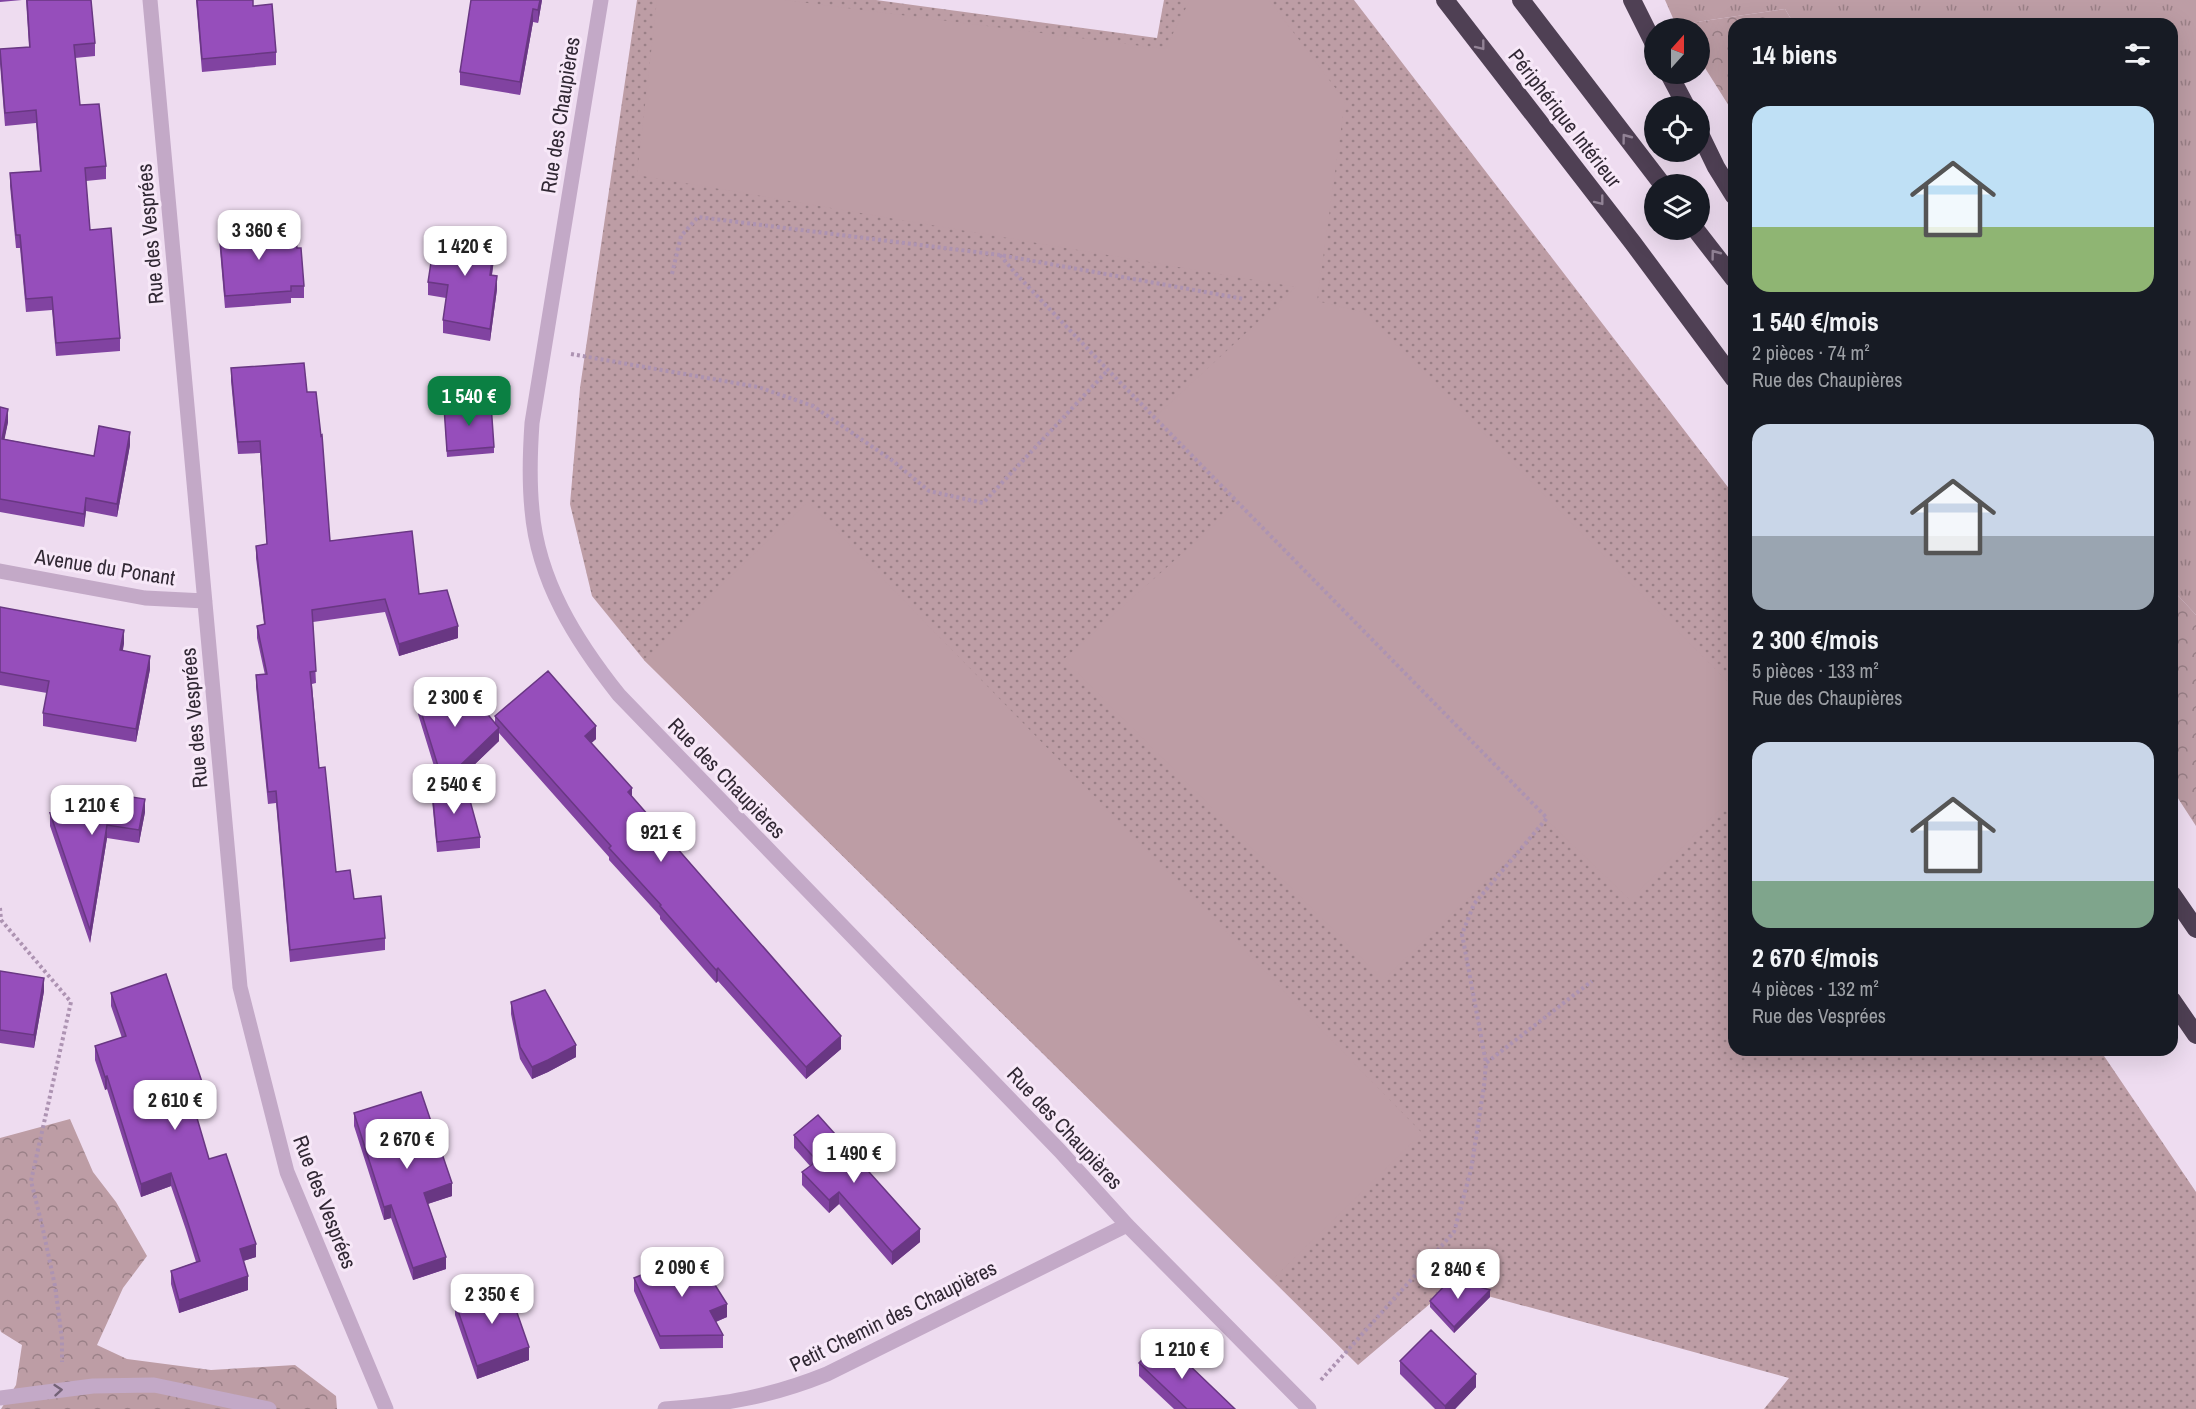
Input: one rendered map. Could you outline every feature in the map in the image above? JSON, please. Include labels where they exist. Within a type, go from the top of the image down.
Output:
[{"type":"highway","name":"Périphérique Intérieur","points":[[1445,0],[1633,243],[1728,371]]},
{"type":"highway","points":[[1521,0],[1654,174]]},
{"type":"highway","points":[[1632,0],[1644,24]]},
{"type":"highway","points":[[1710,155],[1728,186]]},
{"type":"highway","points":[[1704,240],[1728,271]]},
{"type":"highway","points":[[2178,903],[2196,929]]},
{"type":"highway","points":[[2178,1009],[2196,1035]]},
{"type":"street","name":"Rue des Vesprées","points":[[150,0],[240,987],[287,1172],[386,1409]]},
{"type":"street","name":"Rue des Chaupières","points":[[601,0],[543,349],[532,423],[529,472],[532,513],[540,554],[564,616],[590,659],[634,711],[1060,1150],[1127,1225],[1305,1405]]},
{"type":"street","name":"Avenue du Ponant","points":[[0,572],[144,598],[205,602]]},
{"type":"street","name":"Petit Chemin des Chaupières","points":[[665,1409],[719,1404],[768,1395],[827,1374],[1127,1225]]},
{"type":"street","points":[[0,1398],[93,1386],[154,1385],[269,1409]]},
{"type":"path","points":[[672,274],[681,236],[698,217],[1000,255],[1245,299]]},
{"type":"path","points":[[1000,255],[1108,370],[1547,818],[1497,874],[1474,904],[1462,934],[1486,1063],[1471,1170],[1454,1232],[1305,1405]]},
{"type":"path","points":[[543,349],[758,387],[813,406],[893,461],[929,491],[983,503],[1108,370]]},
{"type":"path","points":[[0,908],[1,920],[71,1002],[31,1181],[55,1286],[62,1339],[63,1389]]},
{"type":"path","points":[[1486,1063],[1592,981]]},
{"type":"green space","points":[[637,0],[876,0],[1157,38],[1164,0],[1354,0],[1728,487],[1728,1056],[2104,1056],[2196,1192],[2196,1409],[1764,1409],[1789,1378],[1451,1286],[1358,1365],[644,660],[592,596],[570,504],[580,388]]},
{"type":"green space","points":[[657,0],[784,0],[1165,49],[1190,0],[1269,0],[1345,101],[1317,301],[1365,313],[1728,682],[1728,801],[1630,900],[1548,821],[1383,980],[1064,659],[1240,502],[1156,416],[1296,287],[637,175]]},
{"type":"green space","points":[[1665,0],[2196,0],[2196,615],[2178,596],[2178,18],[1790,18],[1785,9],[1710,20],[1710,18],[1673,18]]},
{"type":"green space","points":[[1785,9],[1790,18],[1728,18],[1728,104],[1710,76],[1710,20]]},
{"type":"green space","points":[[808,502],[1422,1133],[1273,1279],[644,660]]},
{"type":"green space","points":[[2178,596],[2196,615],[2196,826],[2178,798]]},
{"type":"green space","points":[[70,1119],[93,1172],[116,1202],[147,1256],[123,1288],[97,1345],[127,1359],[211,1370],[295,1365],[336,1396],[337,1409],[1,1409],[16,1385],[22,1345],[1,1332],[0,1329],[0,1138]]},
{"type":"building","points":[[27,0],[91,0],[95,43],[74,45],[80,105],[99,104],[106,166],[85,168],[90,230],[111,228],[120,338],[56,343],[52,297],[26,299],[20,235],[16,235],[10,173],[41,171],[36,110],[5,113],[0,49],[30,47]]},
{"type":"building","points":[[197,0],[253,0],[253,6],[272,4],[276,52],[202,59]]},
{"type":"building","points":[[471,0],[540,0],[538,10],[533,9],[520,82],[460,72]]},
{"type":"building","points":[[264,222],[265,230],[280,229],[280,241],[296,239],[297,248],[301,248],[304,286],[291,286],[291,291],[225,296],[219,227]]},
{"type":"building","points":[[436,230],[495,239],[490,275],[497,276],[490,329],[443,320],[448,285],[428,282]]},
{"type":"building","points":[[304,363],[307,392],[316,392],[322,435],[330,541],[412,531],[419,594],[447,590],[458,626],[399,644],[385,599],[312,610],[316,671],[310,672],[319,768],[325,767],[336,872],[350,870],[354,899],[381,896],[385,938],[290,950],[276,791],[268,792],[256,675],[267,674],[257,626],[265,624],[256,546],[267,544],[260,441],[238,442],[231,368]]},
{"type":"building","points":[[491,404],[494,447],[447,451],[444,407]]},
{"type":"building","points":[[0,407],[8,409],[2,439],[94,456],[99,426],[130,432],[117,504],[86,498],[84,514],[0,499]]},
{"type":"building","points":[[0,607],[124,630],[120,650],[150,656],[136,729],[43,713],[49,681],[0,672]]},
{"type":"building","points":[[548,671],[596,726],[585,736],[632,788],[628,792],[841,1036],[806,1067],[718,968],[716,970],[609,848],[611,846],[495,716]]},
{"type":"building","points":[[465,687],[499,728],[443,782],[418,702]]},
{"type":"building","points":[[466,786],[480,837],[437,842],[432,789]]},
{"type":"building","points":[[73,788],[145,799],[139,830],[107,825],[90,930],[50,813],[68,815]]},
{"type":"building","points":[[0,971],[44,978],[34,1035],[0,1030]]},
{"type":"building","points":[[166,974],[207,1097],[192,1101],[209,1159],[226,1154],[256,1244],[240,1249],[248,1276],[179,1300],[171,1271],[200,1261],[186,1217],[171,1173],[141,1184],[107,1076],[105,1077],[95,1046],[126,1036],[111,993]]},
{"type":"building","points":[[545,990],[576,1045],[532,1067],[520,1047],[511,1002]]},
{"type":"building","points":[[421,1092],[452,1183],[424,1193],[446,1257],[413,1268],[391,1205],[384,1207],[354,1113]]},
{"type":"building","points":[[818,1115],[920,1229],[892,1252],[839,1192],[829,1200],[802,1172],[817,1161],[794,1135]]},
{"type":"building","points":[[695,1253],[727,1304],[710,1311],[723,1335],[660,1336],[634,1278]]},
{"type":"building","points":[[1451,1279],[1490,1290],[1454,1327],[1430,1301]]},
{"type":"building","points":[[507,1284],[529,1347],[477,1366],[455,1302]]},
{"type":"building","points":[[1431,1330],[1476,1374],[1445,1406],[1400,1361]]},
{"type":"building","points":[[1162,1339],[1235,1409],[1187,1409],[1139,1363]]}]
